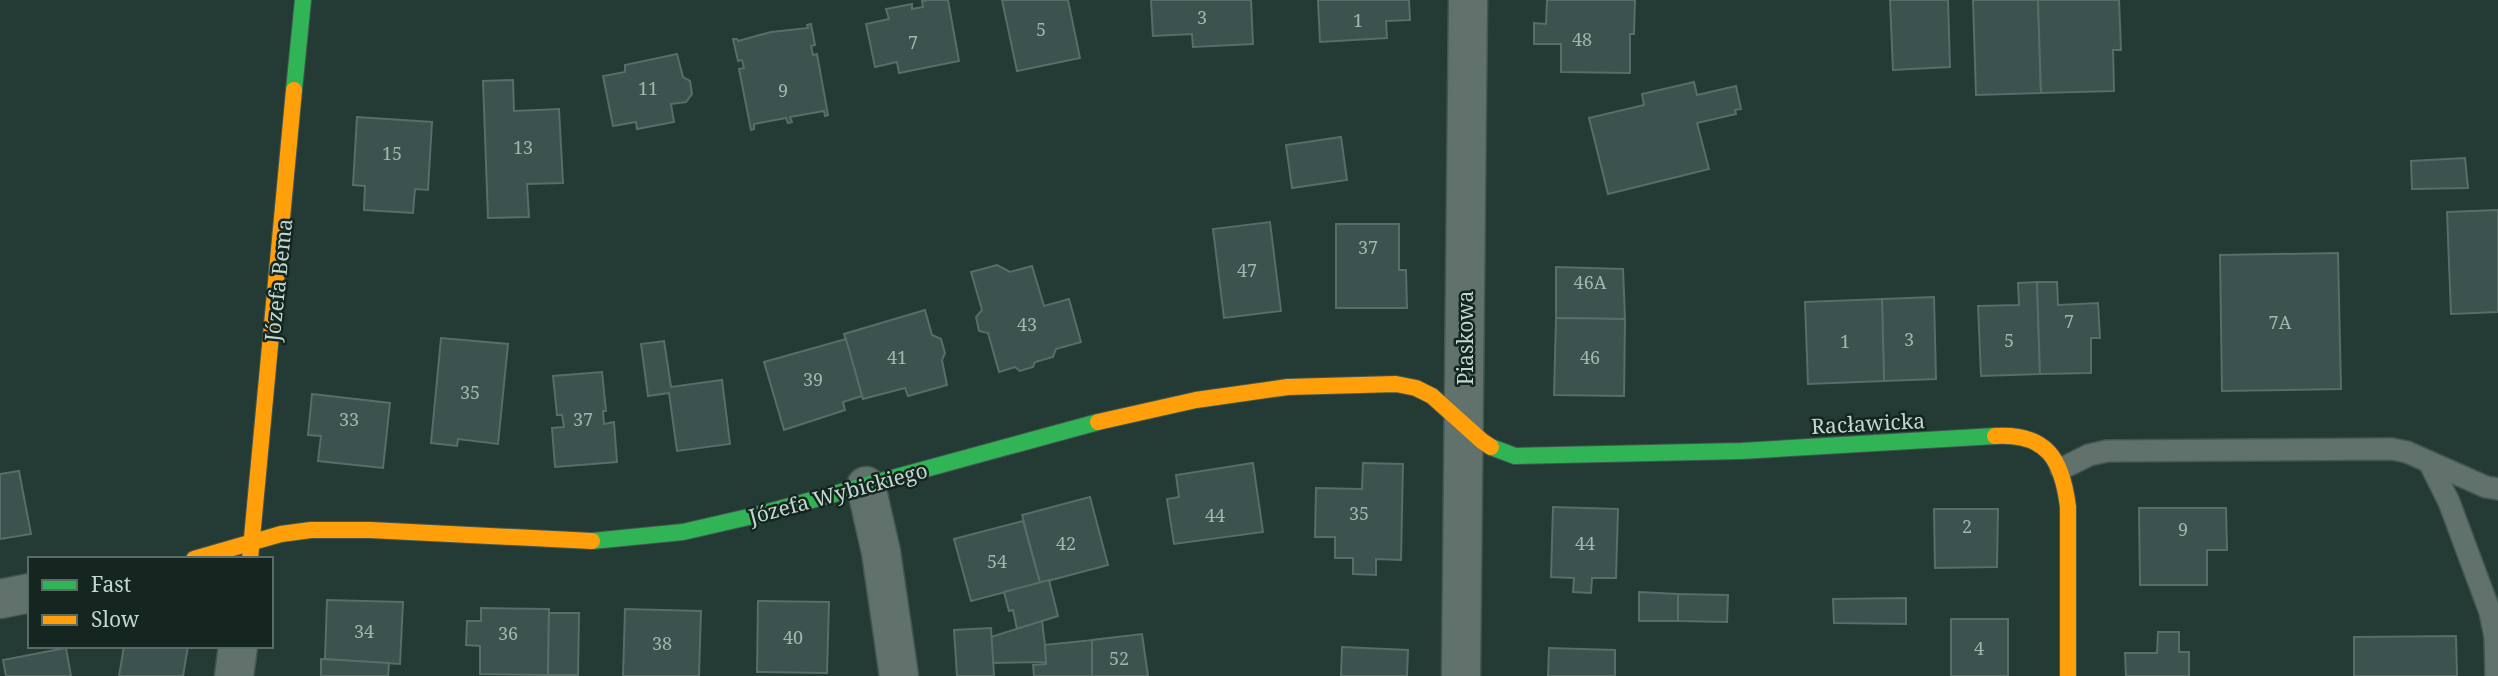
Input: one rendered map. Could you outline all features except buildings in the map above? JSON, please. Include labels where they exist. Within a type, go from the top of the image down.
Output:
[{"type":"street","name":"Józefa Bema","points":[[250,557],[303,0]]},
{"type":"street","name":"Piaskowa","points":[[1461,676],[1468,0]]},
{"type":"street","name":"Józefa Wybickiego","points":[[201,557],[253,541],[311,530],[557,541],[635,538],[720,525],[1138,413],[1196,400],[1288,387],[1411,386],[1426,391],[1442,402],[1465,426]]},
{"type":"street","name":"Racławicka","points":[[1465,426],[1476,439],[1500,453],[1529,456],[1741,451],[2015,435],[2032,439],[2046,447],[2059,462],[2061,469]]},
{"type":"street","points":[[2061,469],[2067,507],[2068,676]]},
{"type":"street","points":[[866,486],[881,552],[899,676]]},
{"type":"street","points":[[0,599],[28,593]]},
{"type":"street","points":[[234,676],[238,648]]},
{"type":"lane","points":[[2061,469],[2077,460],[2107,451],[2392,449],[2407,452],[2498,489]]},
{"type":"lane","points":[[2429,462],[2449,502],[2490,612],[2495,637],[2496,676]]},
{"type":"traffic: fast","points":[[294,90],[303,0]]},
{"type":"traffic: fast","points":[[592,541],[683,532],[757,515],[1098,422]]},
{"type":"traffic: fast","points":[[1491,447],[1515,456],[1741,451],[1995,436]]},
{"type":"traffic: slow","points":[[250,557],[294,90]]},
{"type":"traffic: slow","points":[[1098,422],[1196,400],[1288,387],[1396,384],[1416,388],[1432,396],[1491,447]]},
{"type":"traffic: slow","points":[[1995,436],[2013,436],[2039,444],[2049,452],[2061,475],[2068,507],[2068,676]]},
{"type":"traffic: slow","points":[[201,557],[281,534],[311,530],[370,530],[592,541]]}]
